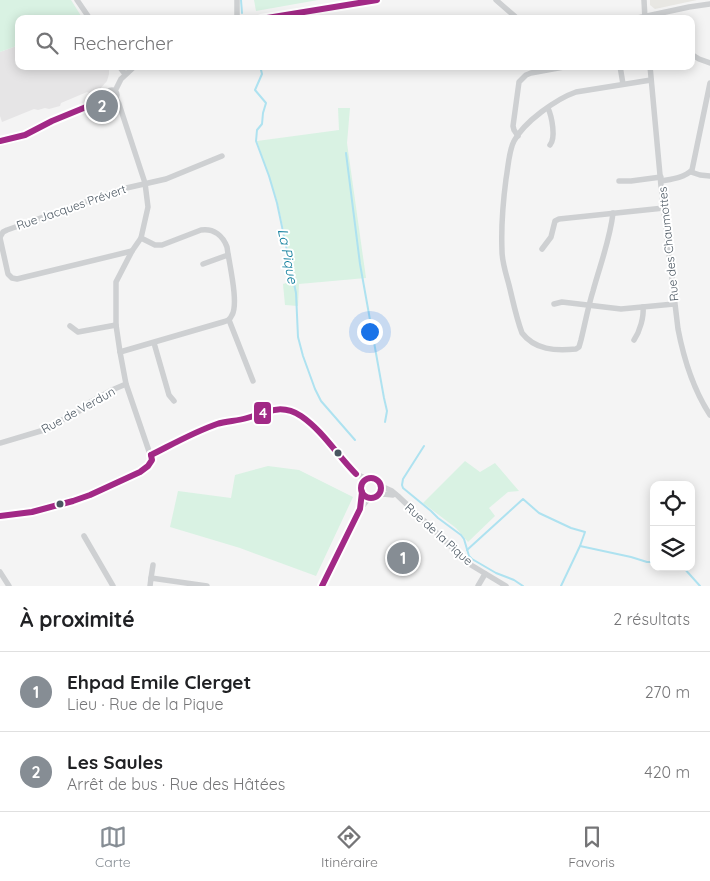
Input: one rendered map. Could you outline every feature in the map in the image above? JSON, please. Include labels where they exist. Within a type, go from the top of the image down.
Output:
[{"type":"street","points":[[77,0],[87,15]]},
{"type":"street","points":[[237,0],[237,15]]},
{"type":"street","points":[[285,15],[377,0]]},
{"type":"street","points":[[496,0],[513,15]]},
{"type":"street","points":[[644,0],[645,15]]},
{"type":"street","points":[[655,15],[710,4]]},
{"type":"street","points":[[695,56],[710,63]]},
{"type":"street","points":[[122,70],[125,74]]},
{"type":"street","points":[[0,516],[20,515],[72,502],[140,472],[152,460],[126,384],[116,325],[116,282],[140,238],[148,208],[145,183],[115,91],[130,70]]},
{"type":"street","points":[[518,136],[513,126],[519,82],[531,73],[547,70]]},
{"type":"street","points":[[621,70],[623,84]]},
{"type":"street","name":"Rue des Chaumottes","points":[[650,70],[674,304],[682,351],[698,393],[710,415]]},
{"type":"street","points":[[613,213],[608,241],[592,292],[579,347],[576,349],[548,350],[542,348],[526,338],[522,333],[502,252],[504,200],[513,142],[526,127],[556,101],[576,92],[651,80]]},
{"type":"street","points":[[619,181],[661,179],[684,176],[691,172],[710,83]]},
{"type":"street","points":[[108,98],[107,94],[109,92],[115,91]]},
{"type":"street","points":[[0,141],[24,135],[52,121],[108,98],[113,100],[116,98]]},
{"type":"street","points":[[548,108],[554,136],[554,140],[550,145]]},
{"type":"street","name":"Rue Jacques Prévert","points":[[132,251],[17,279],[12,278],[8,274],[0,238],[3,232],[7,230],[85,201],[122,189],[166,179],[222,156]]},
{"type":"street","points":[[691,172],[710,176]]},
{"type":"street","points":[[542,249],[551,238],[554,224],[557,220],[664,208]]},
{"type":"street","points":[[120,352],[229,320],[234,312],[235,303],[228,247],[217,233],[201,230],[162,246],[140,238]]},
{"type":"street","points":[[203,264],[228,255]]},
{"type":"street","points":[[554,304],[562,302],[621,309],[674,304]]},
{"type":"street","points":[[634,340],[644,307]]},
{"type":"street","points":[[229,320],[253,382]]},
{"type":"street","points":[[70,326],[78,332],[116,325]]},
{"type":"street","points":[[154,343],[169,395],[174,401]]},
{"type":"street","name":"Rue de Verdun","points":[[0,443],[44,430],[78,411],[88,403],[126,384]]},
{"type":"street","points":[[151,455],[218,423],[245,419],[272,410],[285,409],[297,413],[312,424],[356,474],[362,484],[360,509]]},
{"type":"street","points":[[356,474],[367,479],[376,479],[381,486],[379,494],[374,498],[368,498],[362,492]]},
{"type":"street","points":[[362,484],[367,479]]},
{"type":"street","name":"Rue de la Pique","points":[[381,486],[398,496],[463,558],[506,586]]},
{"type":"street","name":"Rue de la Pique","points":[[379,494],[398,496]]},
{"type":"street","points":[[322,586],[360,509],[368,498]]},
{"type":"street","points":[[84,536],[113,586]]},
{"type":"street","points":[[150,586],[153,565]]},
{"type":"street","points":[[0,572],[9,586]]},
{"type":"street","points":[[478,586],[486,574]]},
{"type":"street","points":[[151,578],[207,586]]},
{"type":"shaded area","points":[[650,0],[697,0],[655,9],[650,5]]},
{"type":"shaded area","points":[[15,46],[15,70],[109,70],[109,74],[107,81],[98,91],[92,94],[87,92],[61,103],[60,106],[49,109],[34,109],[2,122],[0,116],[0,52]]},
{"type":"green space","points":[[0,0],[71,0],[80,15],[15,15],[15,46],[0,52]]},
{"type":"green space","points":[[254,0],[318,0],[256,11]]},
{"type":"green space","points":[[338,108],[350,108],[347,143],[366,278],[299,284],[298,306],[285,305],[283,284],[295,280],[277,200],[257,141],[339,130]]},
{"type":"green space","points":[[465,461],[480,472],[495,463],[519,491],[508,492],[489,508],[495,516],[468,542],[456,528],[423,503]]},
{"type":"green space","points":[[268,466],[299,470],[353,497],[316,576],[240,548],[170,527],[178,491],[231,498],[235,475]]},
{"type":"waterway","name":"La Pique","points":[[241,0],[242,13]]},
{"type":"waterway","name":"La Pique","points":[[261,70],[262,74],[255,90],[266,103],[262,124],[257,130],[256,141],[277,203],[296,293],[298,337],[303,356],[321,401],[355,440]]},
{"type":"waterway","points":[[346,153],[360,264],[387,411],[385,422]]},
{"type":"waterway","name":"La Pique","points":[[424,446],[403,479],[403,488],[461,535],[472,559],[523,586]]},
{"type":"waterway","name":"La Pique","points":[[467,550],[523,499],[539,513],[571,528],[585,532],[580,546],[650,562]]},
{"type":"waterway","name":"La Pique","points":[[561,586],[580,546]]},
{"type":"waterway","name":"La Pique","points":[[687,571],[700,586]]},
{"type":"transit line","name":"4","points":[[285,15],[377,0]]},
{"type":"transit line","name":"4","points":[[0,141],[25,135],[52,121],[108,98]]},
{"type":"transit line","name":"4","points":[[151,455],[192,434],[217,424],[280,409],[294,412],[309,422],[356,474]]},
{"type":"transit line","name":"4","points":[[0,516],[32,512],[90,495],[140,472],[152,460],[151,455]]},
{"type":"transit line","name":"4","points":[[371,478],[378,481],[381,488],[378,495],[371,498],[364,495],[361,488],[364,481],[371,478]]},
{"type":"transit line","name":"4","points":[[322,586],[360,509],[362,492]]},
{"type":"place","name":"Les Saules","points":[[102,106]]},
{"type":"place","name":"Ehpad Emile Clerget","points":[[403,558]]}]
